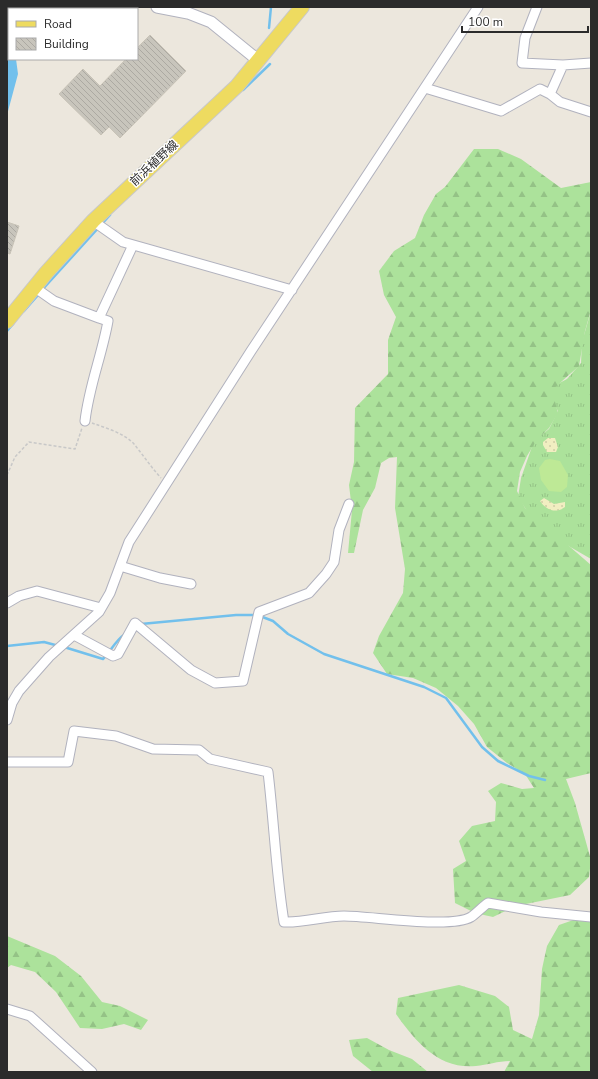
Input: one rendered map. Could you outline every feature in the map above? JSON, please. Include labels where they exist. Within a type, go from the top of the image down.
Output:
[{"type":"main road","name":"前浜植野線","points":[[7,321],[34,287],[93,221],[237,86],[302,7]]},
{"type":"street","points":[[157,7],[188,13],[211,22],[259,61]]},
{"type":"street","points":[[7,720],[12,703],[19,691],[49,657],[102,608],[129,542],[251,351],[426,88],[478,7]]},
{"type":"street","points":[[537,7],[525,38],[522,63],[563,65],[591,63]]},
{"type":"street","points":[[550,94],[563,65]]},
{"type":"street","points":[[426,88],[501,111],[540,89],[550,94],[560,102],[591,112]]},
{"type":"street","points":[[93,221],[123,242],[292,290]]},
{"type":"street","points":[[99,318],[134,245]]},
{"type":"street","points":[[34,287],[54,301],[108,321],[103,347],[87,398],[85,421]]},
{"type":"street","points":[[74,635],[113,656],[118,654],[136,623],[191,670],[215,683],[244,682],[259,612],[309,593],[326,574],[334,562],[339,530],[349,504]]},
{"type":"street","points":[[120,566],[160,578],[191,584]]},
{"type":"street","points":[[7,604],[19,596],[37,591],[102,608]]},
{"type":"street","points":[[7,762],[68,762],[74,731],[116,736],[153,749],[200,750],[210,759],[268,772],[274,826],[278,885],[284,922],[300,923],[343,916],[427,921],[458,921],[471,917],[488,903],[541,912],[591,917]]},
{"type":"street","points":[[7,1009],[30,1016],[92,1072]]},
{"type":"path","points":[[7,475],[15,457],[29,442],[75,449],[85,421],[113,431],[133,443],[147,464],[166,484]]},
{"type":"green space","points":[[474,149],[498,149],[521,159],[561,188],[591,182],[591,310],[585,331],[579,366],[552,390],[558,413],[549,428],[536,441],[527,456],[520,472],[517,491],[525,508],[591,565],[591,773],[566,779],[575,803],[591,860],[589,877],[570,895],[516,906],[493,917],[475,913],[455,903],[453,869],[466,861],[459,841],[472,826],[495,821],[496,802],[488,791],[501,783],[522,789],[534,788],[525,774],[507,763],[487,747],[474,724],[458,706],[436,688],[413,678],[387,674],[373,653],[379,636],[403,593],[405,569],[395,508],[397,457],[389,458],[381,463],[375,488],[363,510],[354,553],[348,553],[352,510],[349,485],[354,462],[355,408],[388,374],[388,340],[396,317],[384,295],[379,271],[394,251],[415,238],[424,215],[436,194],[445,187]]},
{"type":"green space","points":[[591,311],[591,559],[553,537],[540,522],[529,514],[518,497],[521,478],[534,441],[549,429],[558,411],[548,393],[550,388],[567,379],[581,363],[582,342]]},
{"type":"green space","points":[[550,459],[560,461],[568,475],[567,487],[561,492],[549,491],[541,480],[539,468],[545,460]]},
{"type":"green space","points":[[582,917],[591,920],[591,1072],[504,1072],[510,1061],[476,1066],[463,1066],[451,1063],[429,1052],[411,1034],[396,1014],[398,998],[459,985],[495,996],[509,1007],[513,1030],[532,1039],[539,1015],[542,969],[547,946],[559,925]]},
{"type":"green space","points":[[7,936],[55,956],[81,976],[102,1002],[120,1006],[148,1020],[141,1030],[124,1024],[102,1029],[80,1028],[56,992],[35,972],[11,965],[7,968]]},
{"type":"green space","points":[[367,1038],[389,1050],[412,1059],[428,1072],[373,1072],[353,1056],[349,1040]]},
{"type":"sand","points":[[548,438],[555,438],[558,447],[556,452],[547,452],[543,445],[543,442]]},
{"type":"sand","points":[[544,498],[554,504],[565,502],[565,507],[555,511],[548,509],[540,501]]},
{"type":"water","points":[[7,7],[15,7],[8,8],[8,60],[16,60],[18,74],[7,115]]},
{"type":"building","points":[[150,35],[186,71],[120,138],[109,127],[101,135],[59,94],[83,69],[100,86],[125,60],[138,60],[138,47]]},
{"type":"building","points":[[7,222],[19,226],[10,254],[7,253]]},
{"type":"waterway","points":[[269,28],[271,7]]},
{"type":"waterway","points":[[243,90],[270,64]]},
{"type":"waterway","points":[[42,290],[110,215]]},
{"type":"waterway","points":[[24,311],[39,294]]},
{"type":"waterway","points":[[7,331],[13,324]]},
{"type":"waterway","points":[[141,624],[236,615],[256,615]]},
{"type":"waterway","points":[[260,616],[273,621],[288,634],[324,654],[424,687],[446,698],[482,747],[498,761],[529,776],[545,780]]},
{"type":"waterway","points":[[64,647],[103,659],[118,640],[125,634]]},
{"type":"waterway","points":[[7,646],[44,642],[59,646]]}]
